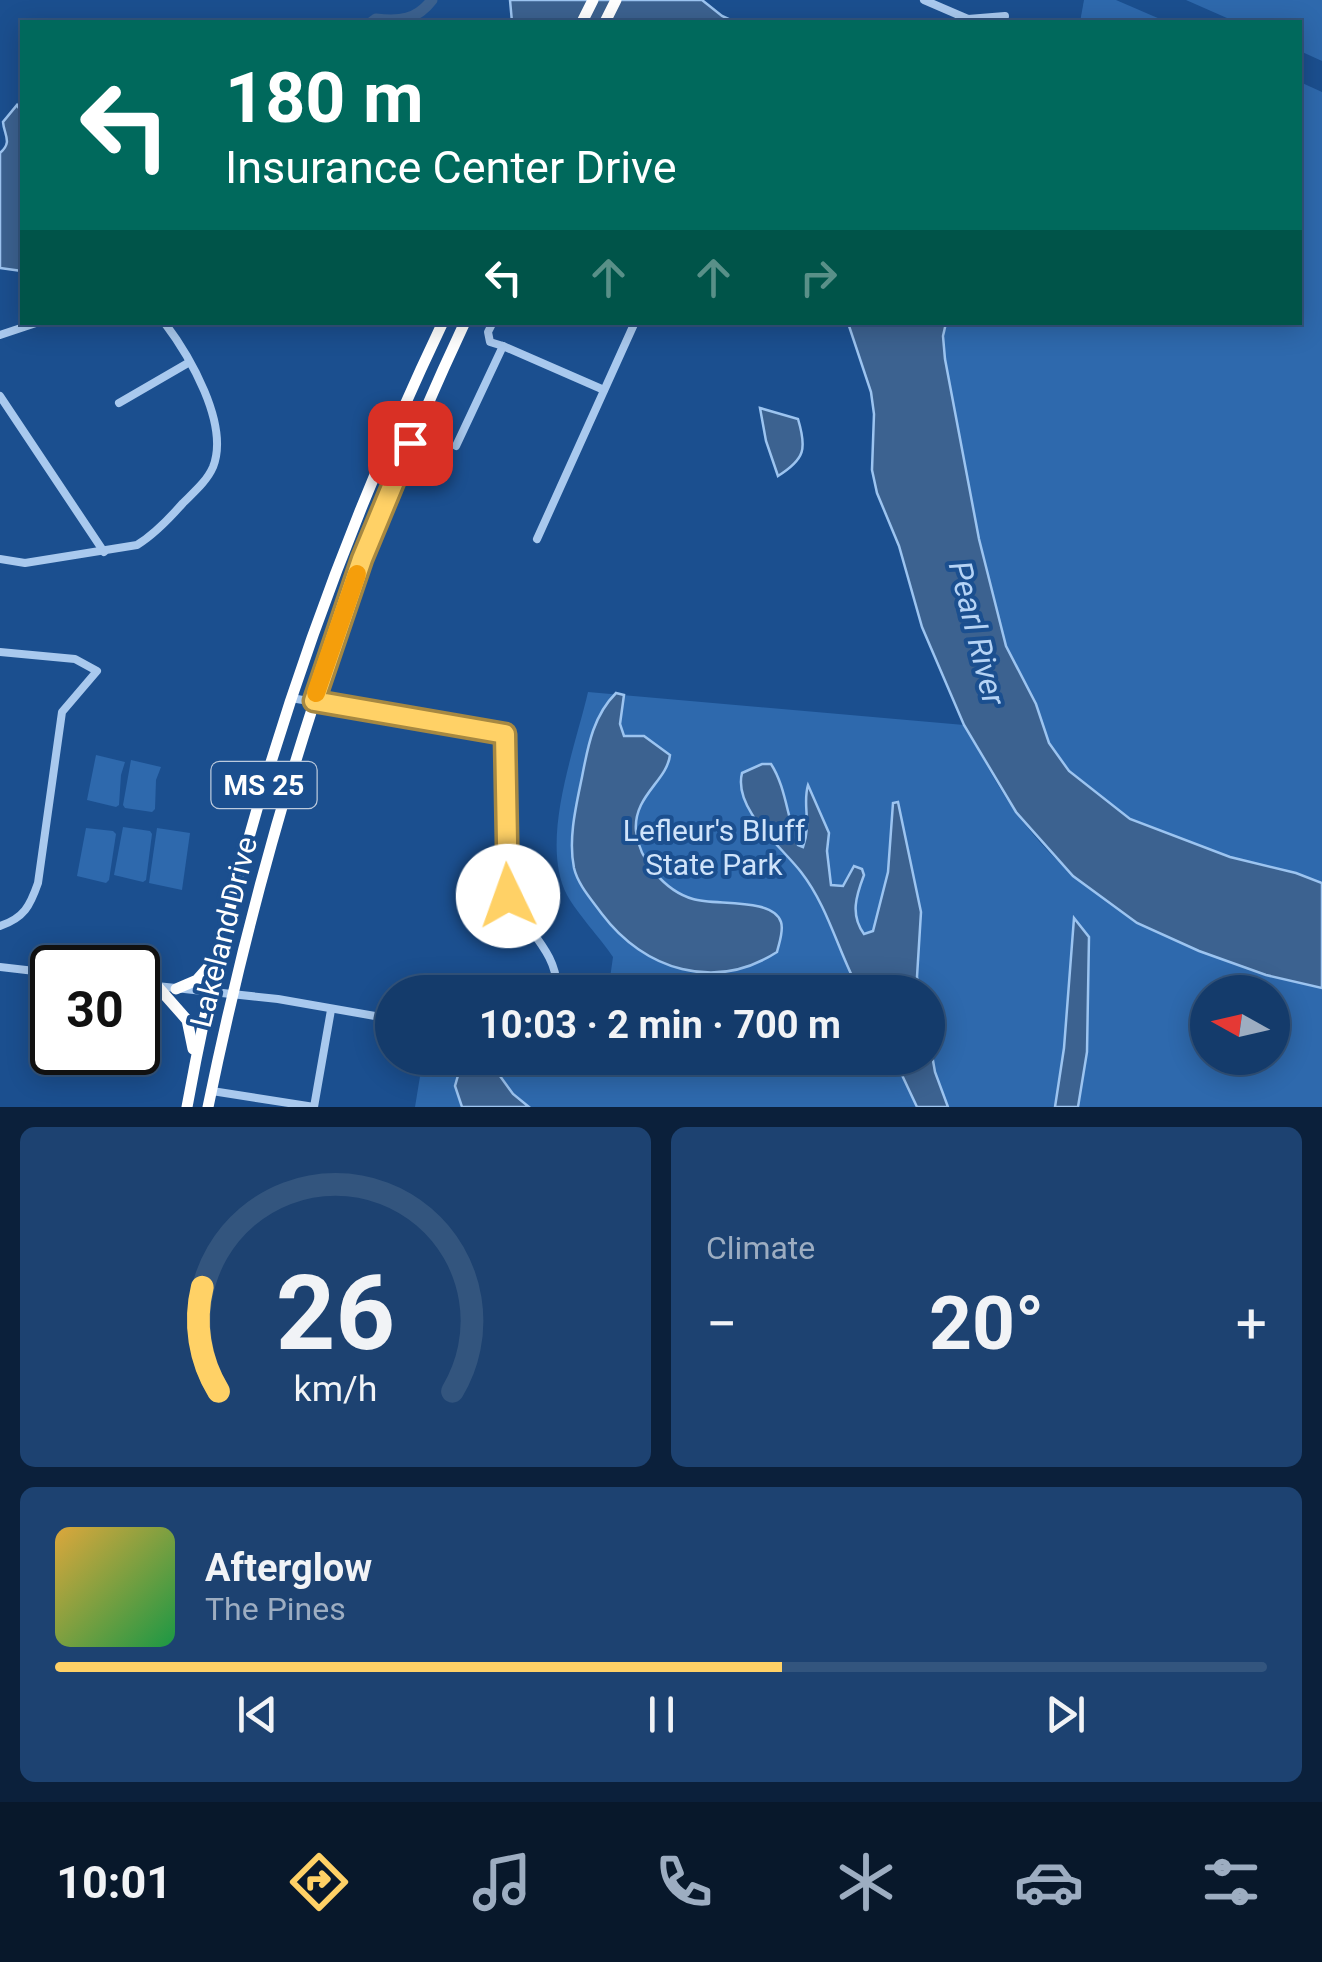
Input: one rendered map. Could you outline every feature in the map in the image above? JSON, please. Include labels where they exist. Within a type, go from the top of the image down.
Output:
[{"type":"highway","name":"Lakeland Drive","points":[[187,1107],[218,950],[291,698],[376,473],[442,325]]},
{"type":"highway","name":"Lakeland Drive","points":[[208,1107],[264,866],[342,613],[394,479],[464,325]]},
{"type":"highway","points":[[176,988],[202,976],[218,950]]},
{"type":"highway","points":[[160,989],[182,1012],[191,1029],[192,1084]]},
{"type":"street","points":[[924,0],[968,19],[1005,16]]},
{"type":"street","points":[[0,335],[30,325]]},
{"type":"street","points":[[0,559],[25,563],[137,545],[152,536],[205,480],[213,466],[216,433],[200,381],[166,325]]},
{"type":"street","points":[[492,325],[490,342],[604,390]]},
{"type":"street","points":[[537,538],[634,325]]},
{"type":"street","points":[[456,446],[503,346]]},
{"type":"street","points":[[120,403],[188,362]]},
{"type":"street","points":[[0,396],[45,458],[104,552]]},
{"type":"street","points":[[0,652],[74,659],[98,671],[62,712],[38,884],[32,900],[28,910],[0,926]]},
{"type":"street","points":[[291,698],[505,734],[508,896],[550,958],[557,975]]},
{"type":"street","points":[[0,966],[30,970]]},
{"type":"street","points":[[160,986],[292,1001],[375,1016]]},
{"type":"street","points":[[212,1091],[314,1107],[331,1010]]},
{"type":"green space","points":[[1084,0],[1116,0],[1162,20],[1080,20]]},
{"type":"green space","points":[[1186,0],[1322,0],[1322,61],[1302,52],[1302,20],[1231,20]]},
{"type":"green space","points":[[1302,83],[1322,92],[1322,883],[1230,857],[1130,819],[1069,771],[1049,743],[1036,704],[1006,646],[979,539],[943,347],[946,325],[1302,325]]},
{"type":"green space","name":"Lefleur's Bluff State Park","points":[[588,692],[964,725],[1015,811],[1078,879],[1152,928],[1271,975],[1190,975],[1190,1075],[1290,1075],[1290,980],[1322,988],[1322,1107],[415,1107],[420,1075],[945,1075],[945,975],[610,975],[613,957],[567,895],[559,873],[558,822]]},
{"type":"green space","points":[[96,755],[125,762],[116,807],[87,800]]},
{"type":"green space","points":[[131,760],[161,767],[152,812],[123,805]]},
{"type":"green space","points":[[123,827],[152,834],[143,882],[114,875]]},
{"type":"green space","points":[[86,828],[116,834],[106,883],[77,876]]},
{"type":"green space","points":[[157,828],[190,833],[182,890],[149,883]]},
{"type":"water","points":[[510,0],[702,0],[731,20],[512,20]]},
{"type":"water","points":[[17,105],[20,271],[0,268],[0,153],[7,142],[3,122]]},
{"type":"water","name":"Pearl River","points":[[849,325],[946,325],[945,359],[979,539],[1006,646],[1036,704],[1049,743],[1069,771],[1130,819],[1230,857],[1322,883],[1322,988],[1290,981],[1290,975],[1266,975],[1137,923],[1073,876],[1016,812],[964,725],[922,627],[899,546],[877,493],[872,470],[871,392]]},
{"type":"water","points":[[760,408],[798,419],[801,429],[802,452],[778,476],[766,441]]},
{"type":"water","points":[[616,693],[624,695],[620,724],[624,736],[644,736],[670,755],[636,819],[638,842],[648,863],[663,882],[693,899],[755,906],[776,914],[782,929],[777,952],[729,971],[682,969],[638,949],[602,914],[582,886],[572,857],[575,811],[593,732]]},
{"type":"water","points":[[771,764],[798,845],[803,847],[808,785],[829,833],[831,885],[843,886],[854,866],[862,869],[856,913],[864,934],[873,931],[888,872],[893,803],[898,802],[921,912],[917,975],[852,975],[811,886],[751,813],[741,787],[742,773]]},
{"type":"water","points":[[1074,918],[1089,937],[1087,1052],[1078,1107],[1055,1107],[1064,1048]]},
{"type":"water","points":[[458,1075],[499,1075],[529,1107],[462,1107],[455,1086]]},
{"type":"water","points":[[902,1075],[936,1075],[948,1107],[917,1107]]},
{"type":"waterway","points":[[392,20],[420,12],[432,0]]},
{"type":"waterway","points":[[375,20],[392,20]]},
{"type":"slow traffic","points":[[316,693],[357,574]]},
{"type":"route","points":[[410,443],[362,559],[314,701],[505,734],[508,896]]}]
